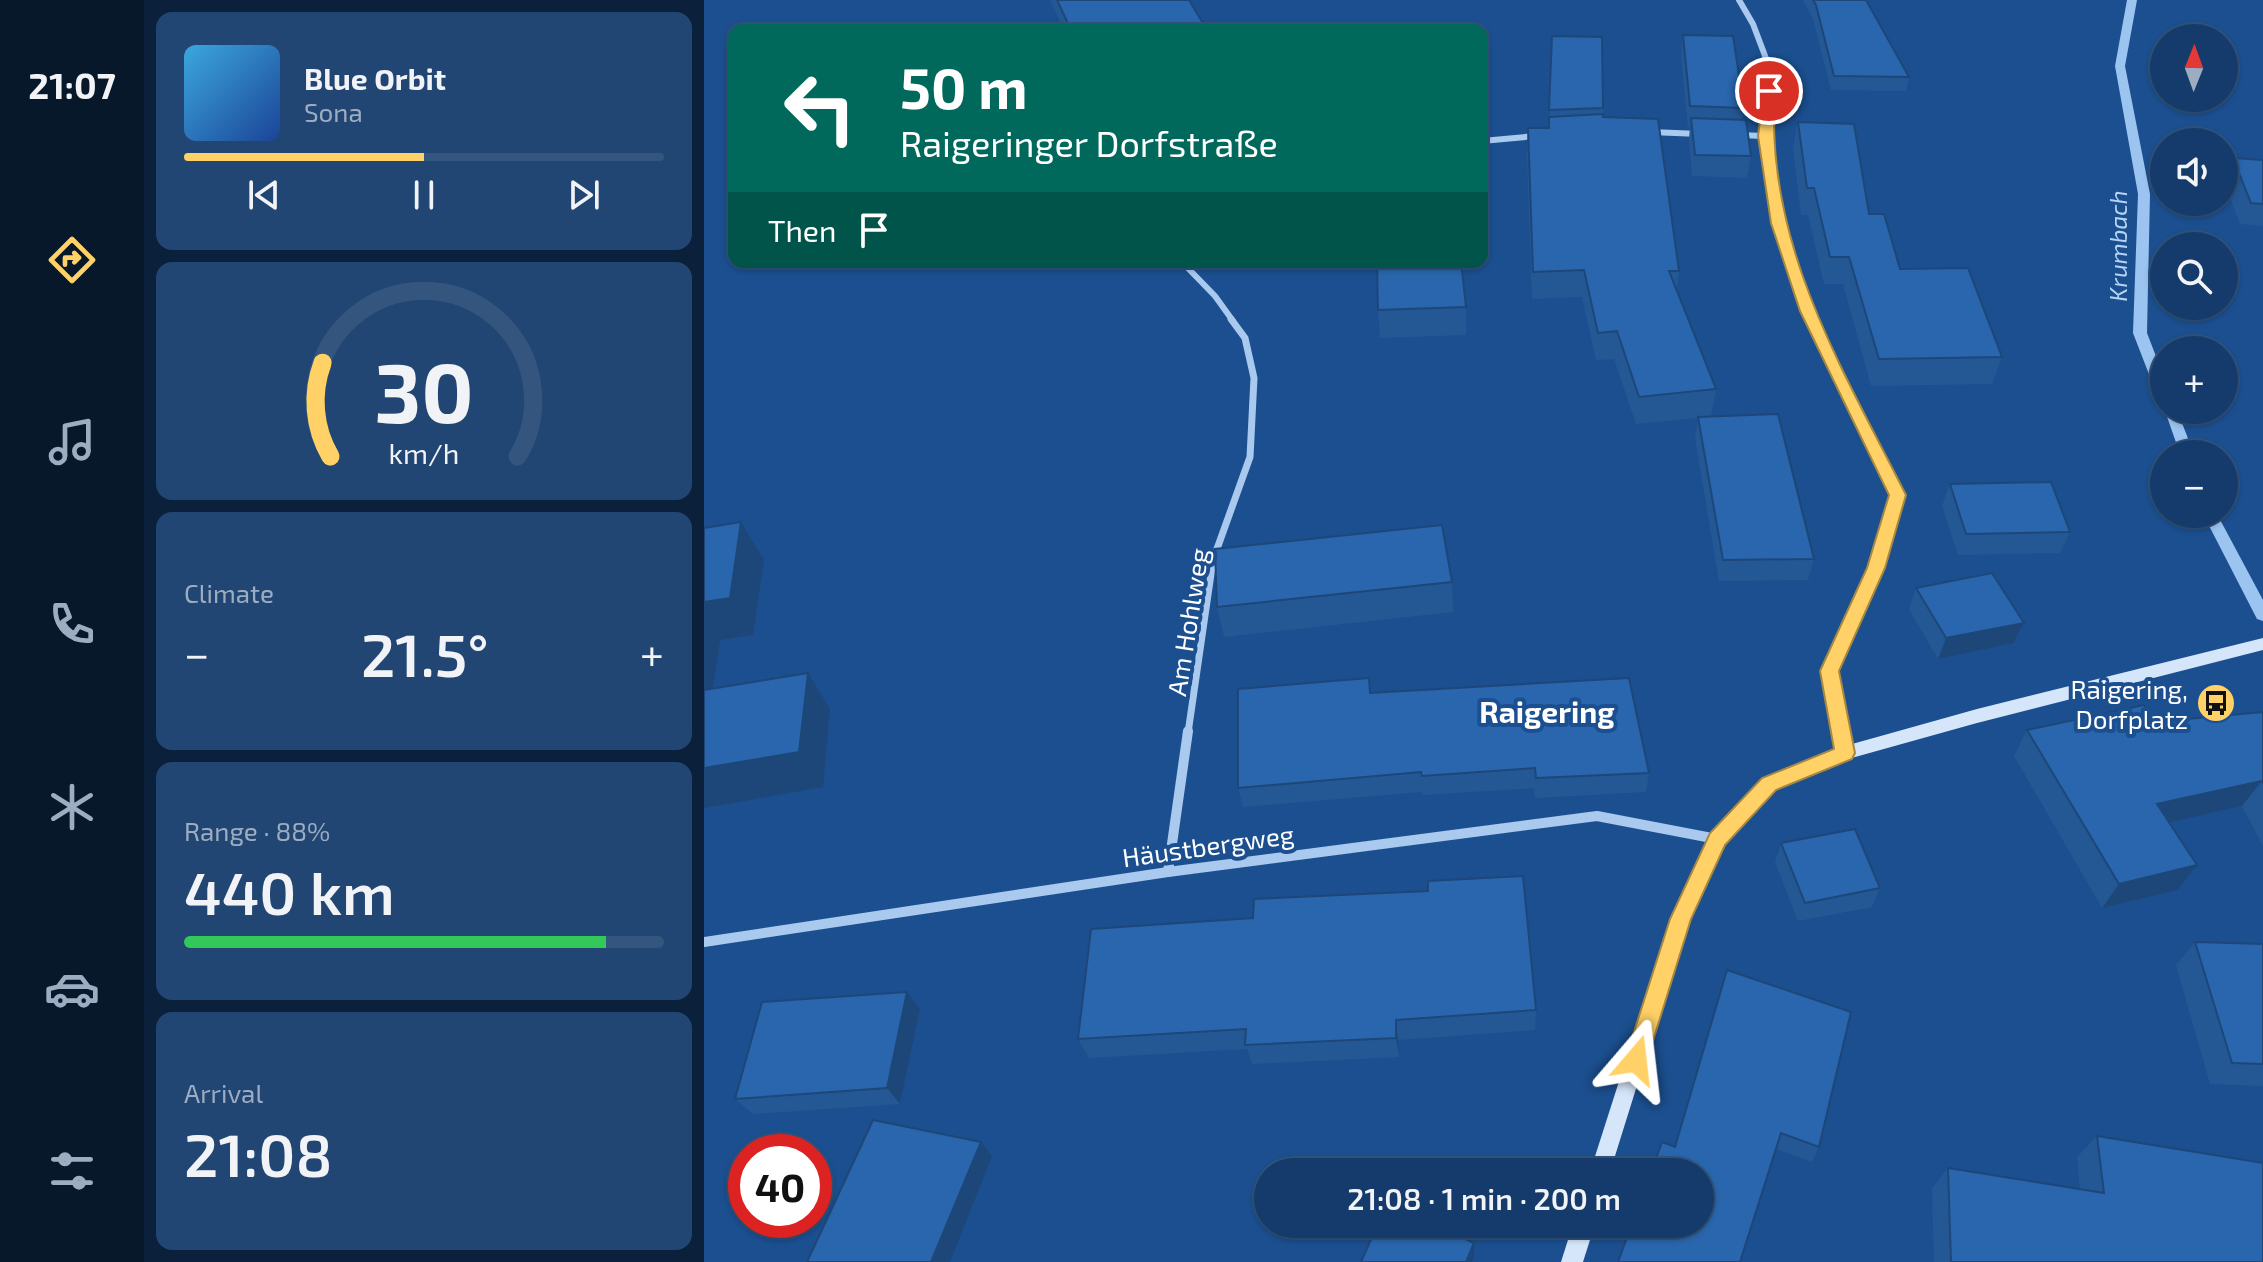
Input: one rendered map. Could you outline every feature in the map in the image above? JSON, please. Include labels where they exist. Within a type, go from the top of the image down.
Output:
[{"type":"street","points":[[1739,0],[1753,24],[1770,69],[1765,136],[1778,223],[1807,311],[1897,495],[1876,568],[1830,671],[1845,753]]},
{"type":"street","points":[[1647,133],[1706,134]]},
{"type":"street","points":[[1735,135],[1765,136]]},
{"type":"street","points":[[1488,141],[1547,136]]},
{"type":"street","name":"Am Hohlweg","points":[[1168,872],[1213,560],[1250,457],[1254,378],[1245,338],[1215,296],[1188,268]]},
{"type":"street","points":[[1604,1158],[1680,919],[1717,839],[1769,784],[1845,753],[2254,646]]},
{"type":"street","name":"Häustbergweg","points":[[704,942],[1168,872],[1597,816],[1717,839]]},
{"type":"street","points":[[1572,1262],[1580,1238]]},
{"type":"building","points":[[1057,0],[1189,0],[1203,24],[1068,24]]},
{"type":"building","points":[[1813,0],[1866,0],[1909,77],[1834,76]]},
{"type":"building","points":[[1683,35],[1733,36],[1744,108],[1690,106]]},
{"type":"building","points":[[1552,36],[1602,37],[1603,108],[1549,110]]},
{"type":"building","points":[[1603,114],[1603,117],[1658,119],[1679,271],[1669,271],[1716,389],[1639,397],[1617,331],[1598,333],[1584,270],[1533,272],[1528,128],[1549,128],[1549,117]]},
{"type":"building","points":[[1691,118],[1746,120],[1751,156],[1695,155]]},
{"type":"building","points":[[1798,122],[1854,124],[1869,214],[1884,214],[1900,269],[1968,268],[2002,357],[1879,359],[1849,257],[1830,257],[1814,188],[1807,188]]},
{"type":"building","points":[[2238,158],[2263,160],[2263,204],[2251,203],[2238,170]]},
{"type":"building","points":[[1377,268],[1462,268],[1466,307],[1378,310]]},
{"type":"building","points":[[1778,414],[1814,559],[1723,560],[1698,417]]},
{"type":"building","points":[[2051,482],[2070,532],[1966,534],[1950,484]]},
{"type":"building","points":[[741,522],[730,598],[704,602],[704,528]]},
{"type":"building","points":[[1442,525],[1452,582],[1217,607],[1215,549]]},
{"type":"building","points":[[1992,573],[2024,623],[1946,638],[1916,588]]},
{"type":"building","points":[[808,673],[799,752],[704,768],[704,690]]},
{"type":"building","points":[[1369,678],[1370,693],[1629,678],[1649,773],[1536,778],[1535,768],[1422,776],[1421,772],[1238,788],[1238,689]]},
{"type":"building","points":[[2144,705],[2155,722],[2263,712],[2263,783],[2157,804],[2197,865],[2119,884],[2027,730]]},
{"type":"building","points":[[1855,829],[1880,888],[1805,903],[1781,843]]},
{"type":"building","points":[[1523,876],[1536,1010],[1396,1020],[1396,1038],[1245,1045],[1246,1029],[1078,1039],[1091,929],[1253,918],[1254,899],[1428,891],[1428,881]]},
{"type":"building","points":[[2195,942],[2263,944],[2263,1064],[2232,1063]]},
{"type":"building","points":[[1727,970],[1851,1012],[1819,1147],[1781,1133],[1740,1262],[1618,1262],[1627,1238],[1714,1238],[1714,1158],[1656,1158],[1662,1142],[1675,1147]]},
{"type":"building","points":[[907,992],[887,1088],[735,1099],[762,1002]]},
{"type":"building","points":[[873,1120],[981,1142],[931,1262],[807,1262],[818,1238],[832,1238],[832,1208]]},
{"type":"building","points":[[2097,1136],[2263,1163],[2263,1262],[1951,1262],[1948,1168],[2104,1193]]},
{"type":"building","points":[[1372,1238],[1463,1238],[1474,1243],[1466,1262],[1361,1262]]},
{"type":"waterway","name":"Krumbach","points":[[2132,0],[2120,66],[2144,194],[2140,333],[2150,359]]},
{"type":"waterway","name":"Krumbach","points":[[2175,424],[2182,440]]},
{"type":"waterway","name":"Krumbach","points":[[2217,528],[2263,615]]},
{"type":"place","name":"Raigering, Dorfplatz","points":[[2216,703]]},
{"type":"district","name":"Raigering","points":[[1547,711]]},
{"type":"route","points":[[1636,1060],[1680,919],[1717,839],[1769,784],[1845,753],[1830,671],[1876,568],[1897,495],[1807,311],[1778,223],[1765,136],[1769,91]]}]
